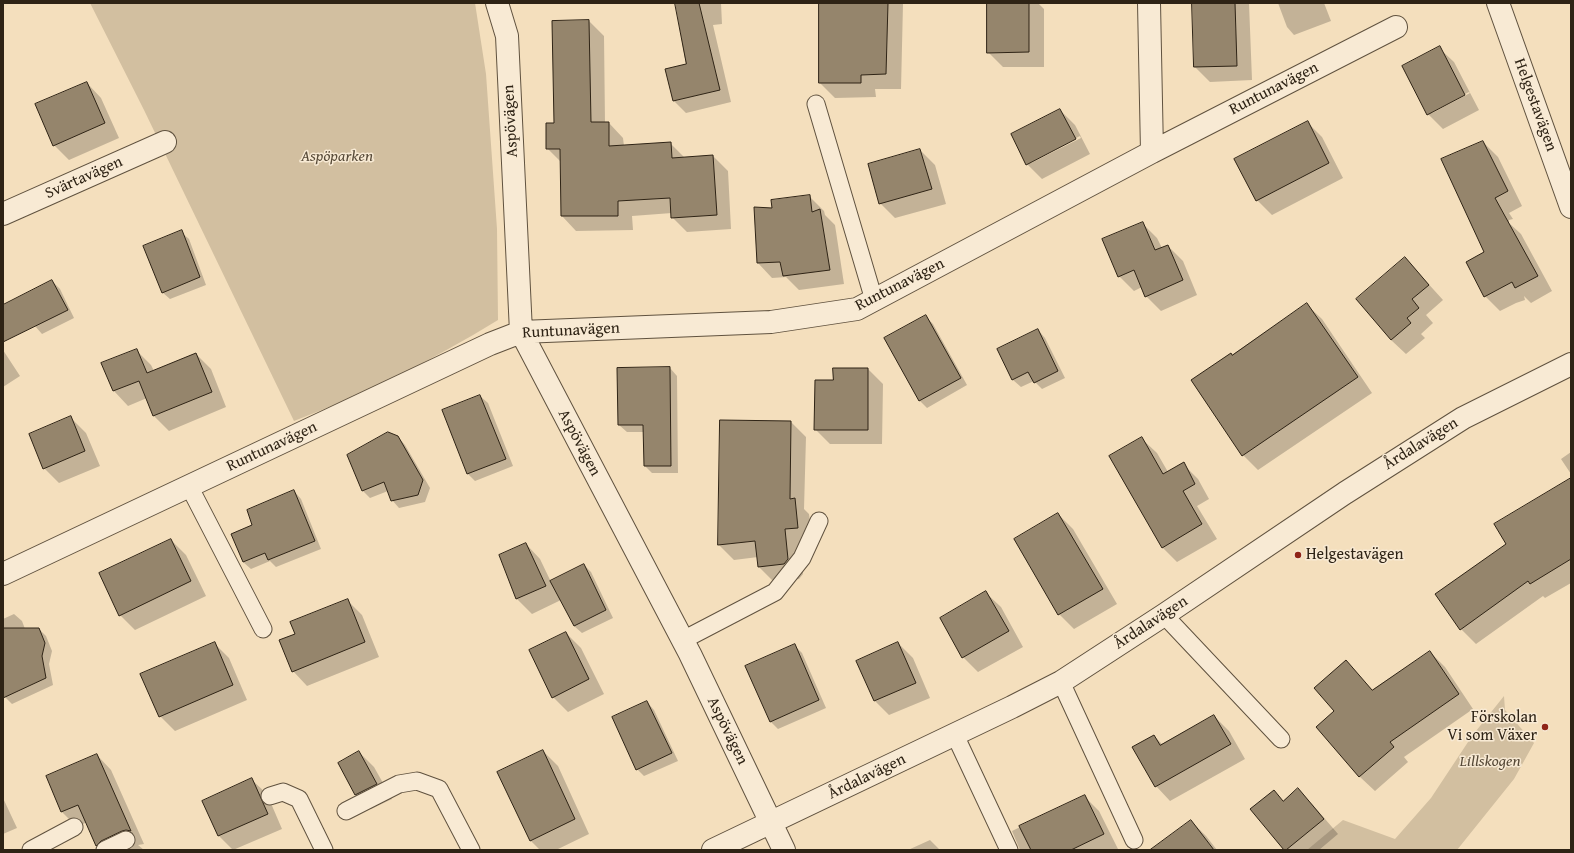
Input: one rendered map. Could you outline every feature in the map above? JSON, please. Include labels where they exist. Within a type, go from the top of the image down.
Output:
[{"type":"street","name":"Aspövägen","points":[[496,3],[508,36],[521,332],[683,640],[784,850]]},
{"type":"street","points":[[1149,3],[1152,152]]},
{"type":"street","name":"Helgestavägen","points":[[1498,3],[1571,207]]},
{"type":"street","name":"Runtunavägen","points":[[3,574],[490,344],[521,332],[771,322],[857,309],[1152,152],[1396,27]]},
{"type":"street","name":"Svärtavägen","points":[[3,214],[165,142]]},
{"type":"street","name":"Årdalavägen","points":[[713,850],[955,735],[1061,682],[1164,615],[1345,493],[1463,418],[1571,364]]},
{"type":"lane","points":[[816,104],[874,300]]},
{"type":"lane","points":[[189,486],[263,630]]},
{"type":"lane","points":[[683,640],[775,592],[802,558],[819,521]]},
{"type":"lane","points":[[1164,615],[1281,739]]},
{"type":"lane","points":[[1061,682],[1134,840]]},
{"type":"lane","points":[[955,735],[1009,850]]},
{"type":"lane","points":[[346,811],[399,784],[417,781],[439,789],[471,850]]},
{"type":"lane","points":[[270,796],[284,792],[300,799],[324,850]]},
{"type":"lane","points":[[31,850],[74,827]]},
{"type":"lane","points":[[105,850],[126,840]]},
{"type":"green space","name":"Aspöparken","points":[[90,3],[475,3],[486,74],[497,229],[498,320],[449,349],[373,388],[294,421],[144,110]]},
{"type":"green space","name":"Lillskogen","points":[[1504,696],[1505,710],[1534,743],[1514,779],[1457,850],[1307,850],[1343,820],[1395,839],[1431,798],[1472,736]]},
{"type":"building","points":[[675,3],[699,3],[720,90],[673,101],[665,69],[686,64]]},
{"type":"building","points":[[819,3],[888,3],[886,74],[861,75],[861,83],[819,83]]},
{"type":"building","points":[[987,3],[1029,3],[1029,52],[987,53]]},
{"type":"building","points":[[1192,3],[1235,3],[1237,66],[1194,67]]},
{"type":"building","points":[[589,20],[591,122],[609,122],[609,146],[671,142],[672,158],[713,155],[717,215],[671,218],[670,198],[618,201],[618,216],[561,216],[560,149],[546,149],[546,123],[554,123],[552,21]]},
{"type":"building","points":[[1440,46],[1465,95],[1427,115],[1402,66]]},
{"type":"building","points":[[87,82],[105,123],[53,146],[35,104]]},
{"type":"building","points":[[1060,109],[1076,139],[1026,165],[1011,134]]},
{"type":"building","points":[[1308,121],[1329,163],[1256,201],[1234,159]]},
{"type":"building","points":[[1483,141],[1508,191],[1495,198],[1538,276],[1515,288],[1512,282],[1484,297],[1466,262],[1484,252],[1441,159]]},
{"type":"building","points":[[920,149],[932,189],[879,204],[868,164]]},
{"type":"building","points":[[810,195],[812,212],[820,209],[830,270],[783,276],[780,262],[757,263],[754,207],[772,208],[771,200]]},
{"type":"building","points":[[1143,222],[1155,250],[1168,245],[1183,280],[1145,297],[1134,270],[1118,277],[1102,239]]},
{"type":"building","points":[[182,230],[200,277],[162,293],[143,246]]},
{"type":"building","points":[[1405,257],[1429,285],[1412,299],[1419,308],[1407,318],[1411,323],[1391,340],[1356,299]]},
{"type":"building","points":[[52,280],[68,310],[3,342],[3,305]]},
{"type":"building","points":[[1307,303],[1358,377],[1242,456],[1191,380],[1231,353],[1232,355]]},
{"type":"building","points":[[926,315],[961,378],[919,401],[884,338]]},
{"type":"building","points":[[1038,329],[1058,371],[1034,383],[1028,372],[1012,380],[997,349]]},
{"type":"building","points":[[137,349],[147,373],[196,353],[212,392],[153,416],[139,381],[113,391],[101,363]]},
{"type":"building","points":[[670,367],[671,466],[644,466],[643,425],[618,425],[617,368]]},
{"type":"building","points":[[833,368],[868,368],[868,430],[814,430],[815,380],[833,380]]},
{"type":"building","points":[[480,395],[506,459],[467,474],[442,410]]},
{"type":"building","points":[[71,416],[85,451],[43,469],[29,434]]},
{"type":"building","points":[[720,420],[791,421],[790,499],[795,498],[798,528],[785,529],[788,559],[784,564],[758,567],[755,541],[718,545]]},
{"type":"building","points":[[388,432],[398,436],[423,480],[418,495],[391,501],[384,482],[362,491],[347,455]]},
{"type":"building","points":[[1142,437],[1163,474],[1184,462],[1195,484],[1183,491],[1202,524],[1162,548],[1109,456]]},
{"type":"building","points":[[1571,478],[1571,559],[1530,584],[1528,581],[1460,630],[1435,594],[1506,544],[1494,524]]},
{"type":"building","points":[[294,490],[315,541],[268,560],[265,553],[243,562],[231,534],[252,525],[247,510]]},
{"type":"building","points":[[1058,513],[1103,589],[1058,615],[1014,539]]},
{"type":"building","points":[[171,539],[191,581],[119,616],[99,573]]},
{"type":"building","points":[[526,543],[546,586],[516,599],[499,555]]},
{"type":"building","points":[[584,564],[606,610],[574,626],[550,581]]},
{"type":"building","points":[[986,591],[1009,631],[962,658],[940,618]]},
{"type":"building","points":[[348,599],[365,642],[292,672],[279,640],[295,634],[290,622]]},
{"type":"building","points":[[3,628],[39,628],[45,643],[42,656],[46,678],[3,698]]},
{"type":"building","points":[[566,632],[589,679],[552,698],[529,650]]},
{"type":"building","points":[[215,642],[233,685],[159,717],[140,674]]},
{"type":"building","points":[[898,642],[916,683],[874,701],[856,661]]},
{"type":"building","points":[[795,644],[819,700],[770,722],[745,666]]},
{"type":"building","points":[[1430,651],[1459,694],[1390,742],[1394,747],[1359,777],[1316,727],[1334,711],[1314,688],[1346,660],[1372,690]]},
{"type":"building","points":[[647,701],[672,753],[636,770],[612,717]]},
{"type":"building","points":[[1214,715],[1231,744],[1155,787],[1132,747],[1154,735],[1160,745]]},
{"type":"building","points":[[543,750],[575,819],[530,841],[497,772]]},
{"type":"building","points":[[359,751],[377,784],[355,795],[338,763]]},
{"type":"building","points":[[97,754],[131,831],[122,831],[101,841],[96,846],[78,805],[61,812],[46,776]]},
{"type":"building","points":[[252,778],[268,814],[218,836],[202,801]]},
{"type":"building","points":[[1298,788],[1324,819],[1286,850],[1284,850],[1250,809],[1274,790],[1283,801]]},
{"type":"building","points":[[1085,795],[1104,834],[1071,850],[1031,850],[1019,826]]},
{"type":"building","points":[[1191,820],[1214,850],[1150,850]]},
{"type":"place","name":"Helgestavägen","points":[[1298,555]]},
{"type":"place","name":"Förskolan Vi som Växer","points":[[1545,727]]}]
